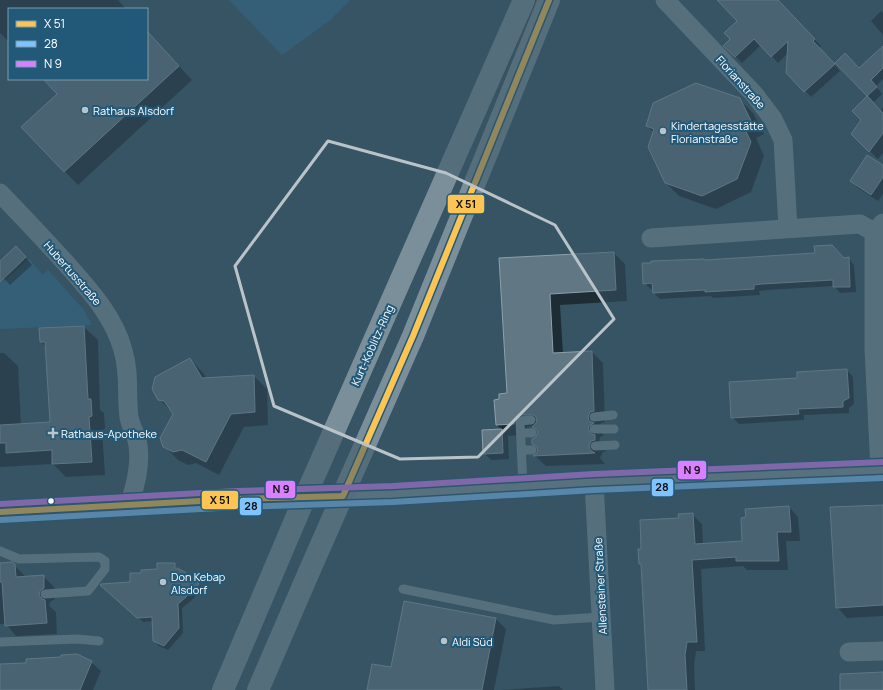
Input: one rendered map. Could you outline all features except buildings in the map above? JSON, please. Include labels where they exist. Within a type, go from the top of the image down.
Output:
[{"type":"main road","name":"Kurt-Koblitz-Ring","points":[[223,690],[305,497],[524,0]]},
{"type":"main road","points":[[258,690],[413,336],[549,0]]},
{"type":"main road","points":[[0,512],[237,499],[343,496],[594,482],[882,470]]},
{"type":"street","name":"Florianstraße","points":[[665,0],[754,94],[773,119],[783,140],[788,228]]},
{"type":"street","name":"Hubertusstraße","points":[[0,193],[57,252],[95,297],[106,312],[118,334],[128,372],[129,415],[137,441],[138,455],[136,484],[129,505]]},
{"type":"street","points":[[651,238],[860,224],[878,227],[874,349],[882,470]]},
{"type":"street","name":"Allensteiner Straße","points":[[594,482],[605,690]]},
{"type":"street","points":[[849,652],[883,651]]},
{"type":"lane","points":[[594,417],[613,415]]},
{"type":"lane","points":[[523,486],[520,421],[531,420]]},
{"type":"lane","points":[[594,430],[614,429]]},
{"type":"lane","points":[[521,434],[532,433]]},
{"type":"lane","points":[[595,446],[615,445]]},
{"type":"lane","points":[[521,450],[532,450]]},
{"type":"lane","points":[[0,551],[19,559],[99,557],[105,561],[105,569],[88,591],[45,594]]},
{"type":"lane","points":[[403,589],[554,620],[602,617]]},
{"type":"lane","points":[[0,642],[77,639],[99,641]]},
{"type":"highlighted area","points":[[328,141],[446,173],[555,225],[614,319],[478,457],[400,459],[274,406],[235,266]]},
{"type":"shaded area","points":[[229,0],[350,0],[329,21],[282,55]]},
{"type":"shaded area","points":[[29,259],[43,275],[48,270],[84,310],[92,325],[0,329],[0,279],[3,282]]},
{"type":"transit line","points":[[0,512],[237,499],[343,496],[413,336],[549,0]]},
{"type":"transit line","points":[[0,504],[237,491],[393,486],[594,474],[883,462]]},
{"type":"transit line","name":"28","points":[[0,520],[237,507],[393,502],[594,490],[883,478]]},
{"type":"place","name":"Rathaus Alsdorf","points":[[85,110]]},
{"type":"place","name":"Kindertagesstätte Florianstraße","points":[[663,131]]},
{"type":"place","name":"Rathaus-Apotheke","points":[[53,433]]},
{"type":"place","name":"Don Kebap Alsdorf","points":[[163,582]]},
{"type":"place","name":"Aldi Süd","points":[[444,641]]}]
